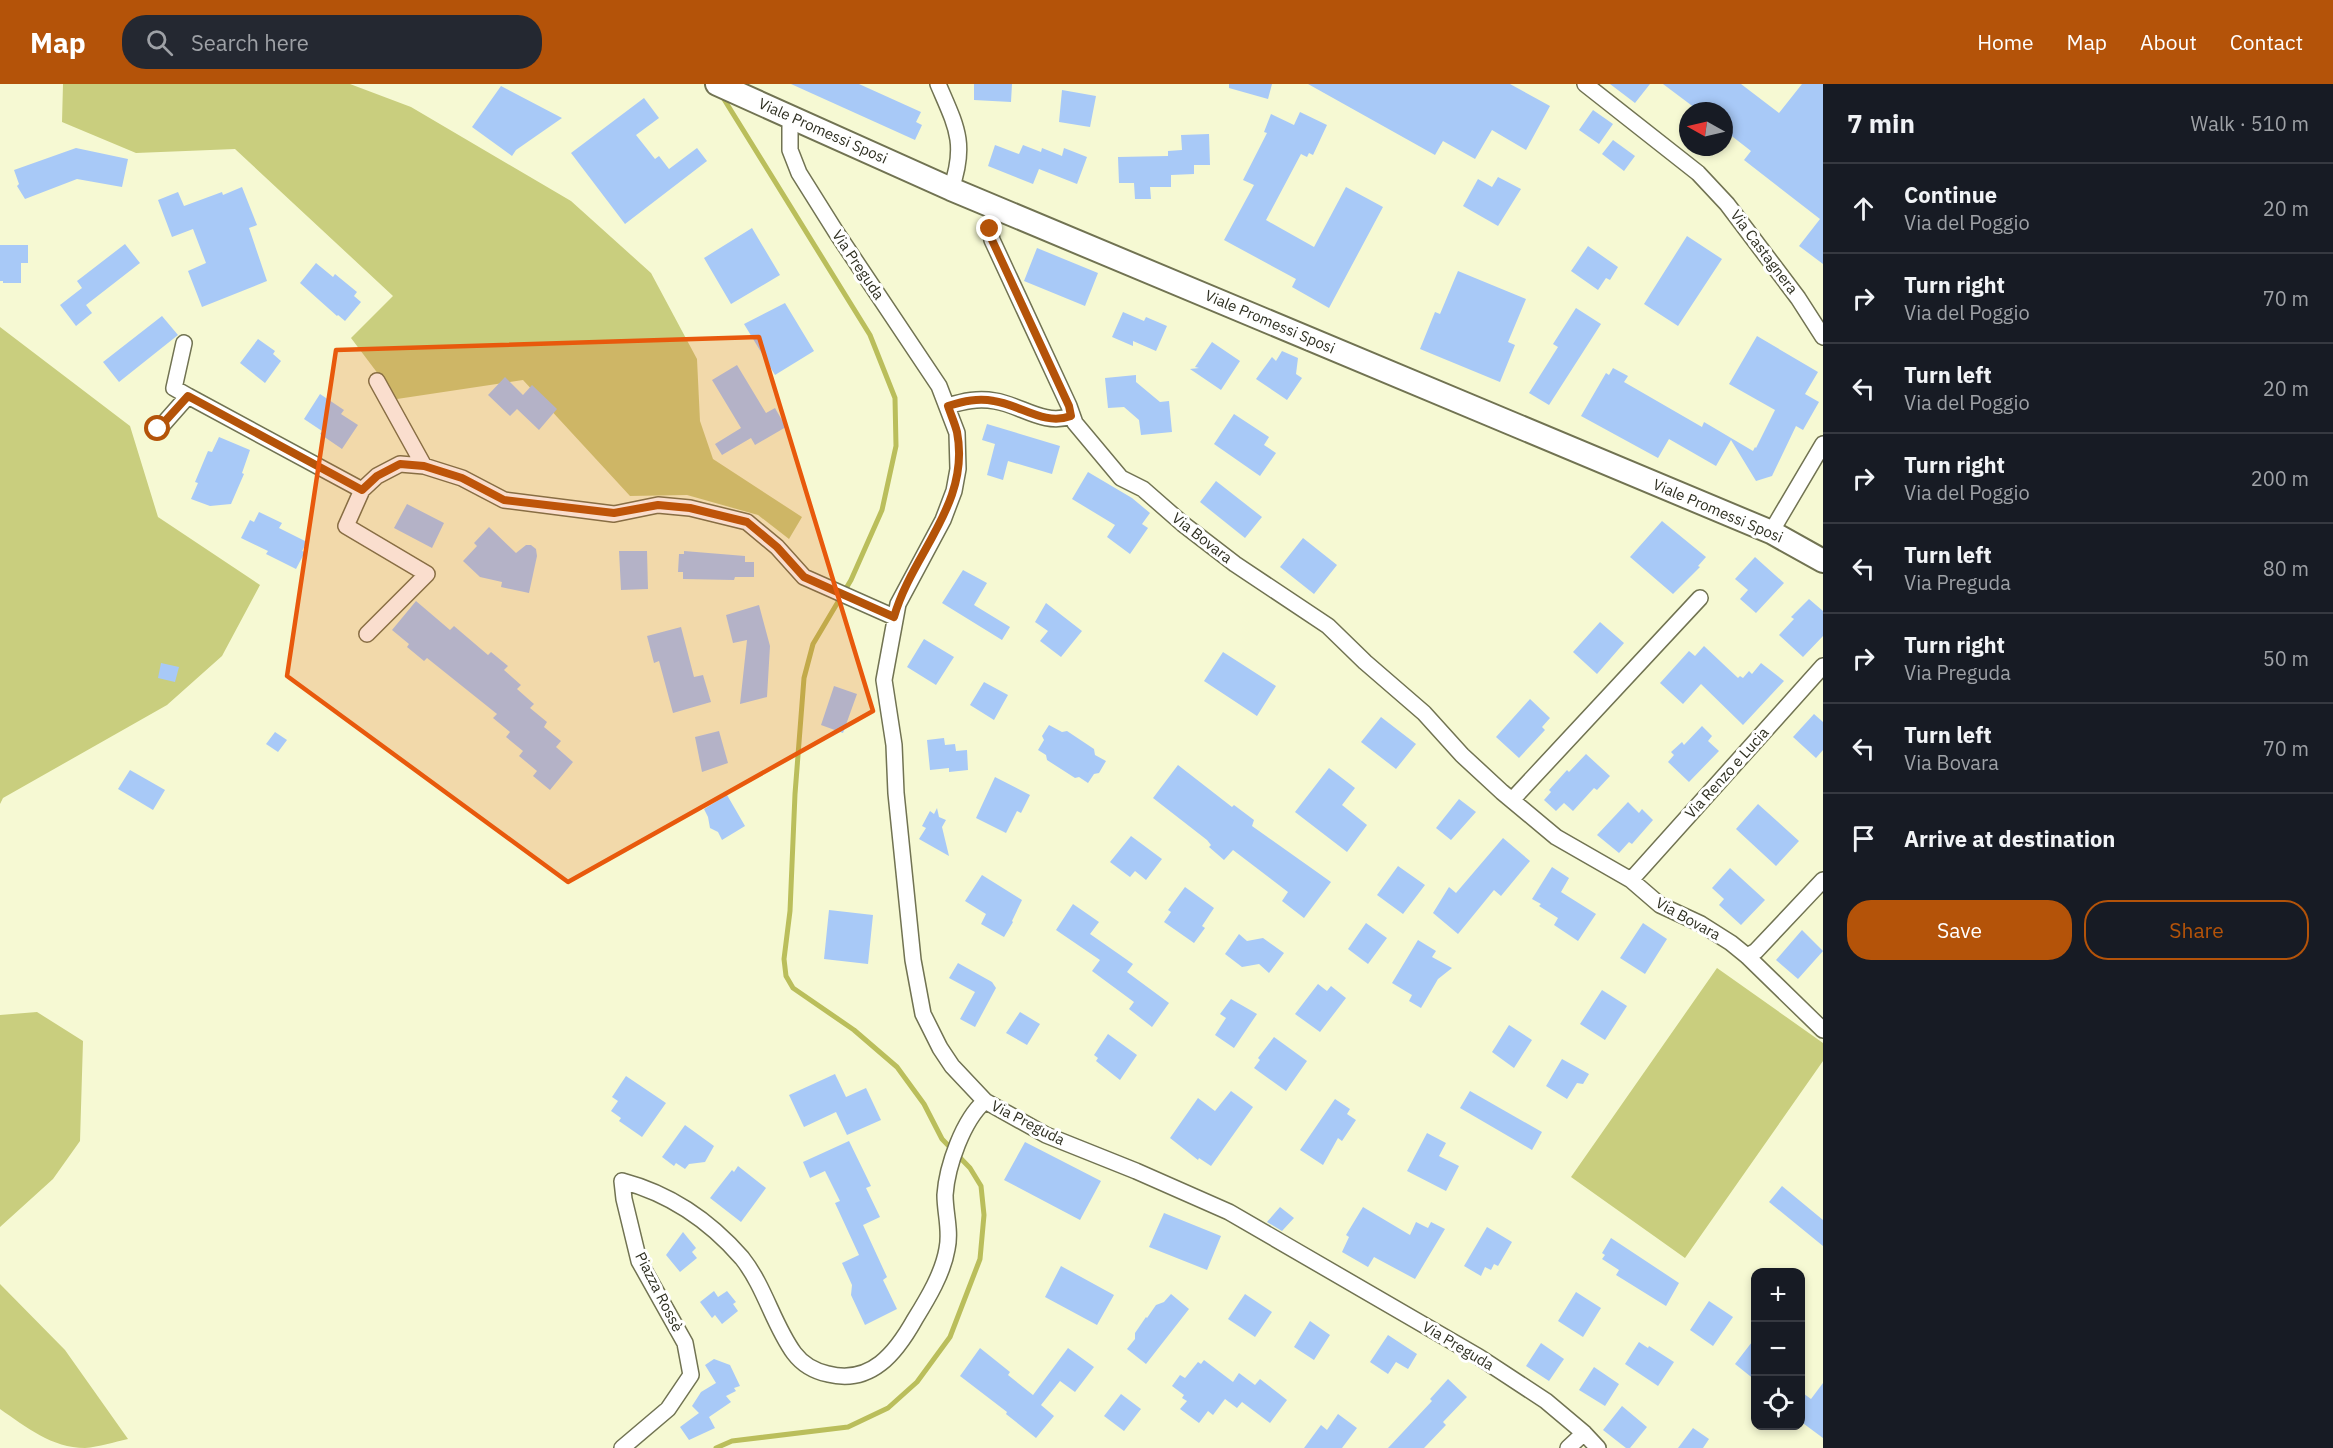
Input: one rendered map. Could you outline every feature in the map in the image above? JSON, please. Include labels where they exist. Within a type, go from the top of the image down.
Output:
[{"type":"main road","name":"Viale Promessi Sposi","points":[[717,84],[951,189],[1771,532],[1823,561]]},
{"type":"street","points":[[938,84],[958,133],[959,155],[951,189]]},
{"type":"street","name":"Via Castagnera","points":[[1585,84],[1698,172],[1727,204],[1798,298],[1823,337]]},
{"type":"street","name":"Via Preguda","points":[[793,117],[790,127],[790,150],[799,172],[836,232],[939,386],[957,433],[958,469],[954,491],[943,520],[901,596],[894,617],[884,680],[894,745],[896,794],[917,984],[923,1014],[936,1041],[952,1066],[985,1101],[1046,1135],[1229,1212],[1479,1357],[1546,1401],[1598,1448]]},
{"type":"street","name":"Via Bovara","points":[[995,207],[990,229],[992,240],[1069,406],[1071,416],[1121,478],[1143,489],[1183,524],[1241,568],[1321,620],[1424,713],[1462,755],[1561,841],[1631,880],[1660,905],[1701,924],[1747,956],[1823,1030]]},
{"type":"street","points":[[184,343],[174,388],[362,490]]},
{"type":"street","points":[[377,381],[424,466]]},
{"type":"street","points":[[158,429],[188,396]]},
{"type":"street","points":[[948,406],[969,400],[994,401],[1050,420],[1071,416]]},
{"type":"street","points":[[1771,532],[1823,444]]},
{"type":"street","points":[[367,634],[427,574],[346,526],[362,490],[377,476],[400,464],[424,466],[462,478],[504,500],[614,513],[658,505],[690,508],[747,522],[777,547],[804,577],[894,617]]},
{"type":"street","points":[[1512,800],[1700,598]]},
{"type":"street","name":"Via Renzo e Lucia","points":[[1631,880],[1823,666]]},
{"type":"street","points":[[1747,956],[1756,951],[1823,880]]},
{"type":"street","name":"Piazza Rossè","points":[[622,1448],[668,1410],[691,1375],[685,1343],[639,1261],[622,1181],[655,1192],[700,1217],[724,1239],[756,1278],[795,1354],[812,1369],[833,1376],[849,1377],[868,1372],[886,1360],[905,1336],[928,1296],[947,1250],[945,1196],[950,1166],[961,1137],[978,1107],[985,1101]]},
{"type":"street","points":[[1568,1448],[1584,1433]]},
{"type":"highlighted area","points":[[759,337],[873,711],[568,882],[287,676],[336,350]]},
{"type":"green space","points":[[63,84],[350,84],[411,107],[571,201],[651,273],[697,359],[700,421],[713,459],[802,517],[789,539],[758,515],[687,495],[630,496],[523,380],[397,399],[351,338],[393,296],[235,149],[136,153],[62,122]]},
{"type":"green space","points":[[0,327],[130,426],[158,517],[260,585],[222,656],[167,705],[3,798],[0,804]]},
{"type":"green space","points":[[1717,968],[1823,1043],[1823,1061],[1685,1258],[1571,1177]]},
{"type":"green space","points":[[37,1012],[83,1041],[80,1141],[53,1179],[0,1227],[0,1015]]},
{"type":"green space","points":[[0,1284],[65,1350],[128,1439],[101,1446],[73,1447],[40,1435],[0,1409]]},
{"type":"building","points":[[791,84],[859,84],[921,112],[916,122],[922,125],[915,140]]},
{"type":"building","points":[[974,84],[1012,84],[1011,102],[974,100]]},
{"type":"building","points":[[1229,84],[1272,84],[1268,99],[1229,88]]},
{"type":"building","points":[[1308,84],[1510,84],[1550,106],[1526,150],[1492,130],[1475,159],[1443,141],[1435,155]]},
{"type":"building","points":[[1610,84],[1650,84],[1635,103]]},
{"type":"building","points":[[1663,84],[1741,84],[1779,113],[1802,84],[1823,84],[1823,264],[1799,246],[1820,219],[1744,160],[1751,151],[1733,137],[1733,102],[1687,102]]},
{"type":"building","points":[[501,86],[562,118],[516,150],[512,156],[472,127]]},
{"type":"building","points":[[1062,90],[1096,96],[1090,127],[1059,122]]},
{"type":"building","points":[[644,98],[659,118],[636,135],[655,159],[659,156],[669,169],[697,148],[707,161],[625,224],[571,153]]},
{"type":"building","points":[[1593,110],[1613,124],[1599,144],[1579,130]]},
{"type":"building","points":[[1300,112],[1327,125],[1313,155],[1309,153],[1307,157],[1301,154],[1266,220],[1314,247],[1346,187],[1383,207],[1329,308],[1292,287],[1296,279],[1224,240],[1254,185],[1243,180],[1267,133],[1264,132],[1271,114],[1294,125]]},
{"type":"building","points":[[1209,134],[1210,165],[1194,165],[1194,174],[1171,175],[1171,187],[1150,187],[1151,199],[1135,199],[1134,183],[1119,183],[1118,157],[1168,156],[1168,151],[1182,150],[1181,135]]},
{"type":"building","points":[[1613,140],[1635,156],[1624,171],[1602,154]]},
{"type":"building","points":[[995,145],[1019,154],[1023,145],[1041,152],[1042,148],[1062,156],[1064,148],[1087,157],[1077,184],[1039,169],[1033,184],[988,166]]},
{"type":"building","points":[[76,148],[128,159],[122,187],[77,179],[25,199],[17,186],[19,184],[14,170]]},
{"type":"building","points":[[1498,177],[1521,189],[1498,226],[1463,206],[1478,179],[1492,187]]},
{"type":"building","points":[[242,187],[257,225],[249,228],[267,281],[202,307],[188,271],[206,263],[193,229],[172,237],[158,200],[178,192],[184,206]]},
{"type":"building","points":[[752,228],[780,275],[731,304],[704,258]]},
{"type":"building","points":[[1687,236],[1722,259],[1678,326],[1644,304]]},
{"type":"building","points":[[125,244],[140,263],[86,305],[92,313],[76,326],[60,305],[82,288],[77,281]]},
{"type":"building","points":[[0,245],[28,245],[28,263],[21,263],[21,283],[0,281]]},
{"type":"building","points":[[1588,246],[1618,267],[1610,280],[1606,278],[1598,290],[1571,271]]},
{"type":"building","points":[[1037,248],[1098,273],[1085,306],[1024,281]]},
{"type":"building","points":[[316,263],[333,277],[335,274],[357,292],[354,296],[361,302],[345,321],[300,283]]},
{"type":"building","points":[[1458,271],[1526,299],[1508,342],[1515,345],[1500,382],[1420,349],[1435,312],[1440,314]]},
{"type":"building","points":[[785,303],[814,351],[775,375],[744,324]]},
{"type":"building","points":[[1576,308],[1601,324],[1549,405],[1529,393],[1558,347],[1553,344]]},
{"type":"building","points":[[1123,312],[1144,321],[1146,317],[1167,326],[1156,351],[1133,341],[1133,346],[1112,337]]},
{"type":"building","points":[[162,316],[178,335],[119,382],[103,362]]},
{"type":"building","points":[[1757,336],[1818,372],[1805,394],[1819,402],[1803,430],[1796,426],[1772,476],[1756,481],[1731,440],[1716,466],[1669,439],[1658,458],[1581,416],[1606,373],[1609,375],[1613,368],[1628,376],[1624,382],[1702,427],[1704,422],[1753,451],[1775,410],[1729,384]]},
{"type":"building","points":[[258,339],[275,351],[273,354],[281,361],[265,383],[240,363]]},
{"type":"building","points":[[1212,342],[1240,361],[1221,390],[1190,369],[1199,368],[1195,367]]},
{"type":"building","points":[[1282,351],[1298,358],[1296,374],[1302,378],[1287,400],[1256,379],[1272,357],[1276,361]]},
{"type":"building","points":[[737,365],[766,413],[775,408],[786,427],[755,445],[751,438],[722,455],[715,444],[741,428],[712,380]]},
{"type":"building","points":[[1136,375],[1136,382],[1160,402],[1169,401],[1172,432],[1141,435],[1139,420],[1124,407],[1108,408],[1105,378]]},
{"type":"building","points":[[505,377],[523,395],[532,385],[557,409],[539,430],[517,409],[510,416],[488,395]]},
{"type":"building","points":[[320,394],[344,410],[341,414],[358,425],[342,449],[320,434],[322,431],[304,419]]},
{"type":"building","points":[[1234,414],[1269,437],[1264,445],[1276,453],[1260,476],[1214,444]]},
{"type":"building","points":[[987,424],[1060,446],[1052,474],[1008,461],[1003,480],[987,475],[995,444],[982,440]]},
{"type":"building","points":[[219,437],[250,450],[242,473],[244,474],[231,504],[210,506],[191,499],[198,483],[195,482],[208,451],[212,452]]},
{"type":"building","points":[[1088,472],[1132,498],[1150,513],[1142,524],[1148,528],[1130,554],[1107,537],[1115,525],[1072,499]]},
{"type":"building","points":[[1216,481],[1262,517],[1245,538],[1200,502]]},
{"type":"building","points":[[407,504],[444,523],[432,548],[394,528]]},
{"type":"building","points":[[259,512],[282,523],[279,528],[307,542],[302,551],[305,552],[296,569],[266,554],[268,551],[241,538],[250,520],[254,522]]},
{"type":"building","points":[[1662,521],[1706,557],[1698,566],[1700,567],[1673,594],[1630,557]]},
{"type":"building","points":[[489,527],[516,553],[526,545],[531,545],[536,549],[537,556],[529,593],[501,587],[502,582],[480,577],[463,561],[477,546],[474,543]]},
{"type":"building","points":[[1303,538],[1337,565],[1314,594],[1280,567]]},
{"type":"building","points":[[619,551],[647,551],[648,589],[621,590]]},
{"type":"building","points":[[684,551],[745,556],[745,562],[754,562],[754,577],[735,577],[734,580],[683,579],[683,572],[678,572],[679,554],[684,554]]},
{"type":"building","points":[[1755,557],[1784,583],[1756,613],[1740,599],[1748,590],[1735,579]]},
{"type":"building","points":[[963,570],[987,583],[974,605],[1010,627],[1002,640],[942,603]]},
{"type":"building","points":[[1809,599],[1823,611],[1823,636],[1803,657],[1779,635],[1794,619],[1791,617]]},
{"type":"building","points":[[416,601],[450,630],[454,626],[488,655],[491,652],[508,666],[504,670],[521,685],[517,689],[534,704],[530,708],[547,722],[544,727],[561,741],[556,747],[573,762],[550,790],[533,776],[537,771],[519,756],[523,751],[506,737],[510,732],[493,718],[497,714],[427,658],[424,661],[392,630]]},
{"type":"building","points":[[1046,603],[1082,631],[1061,657],[1040,641],[1048,631],[1035,622]]},
{"type":"building","points":[[759,605],[770,646],[767,697],[740,704],[747,640],[733,643],[726,615]]},
{"type":"building","points":[[1600,622],[1624,643],[1597,674],[1573,652]]},
{"type":"building","points":[[681,627],[694,677],[703,675],[711,702],[673,713],[659,661],[654,663],[647,636]]},
{"type":"building","points":[[924,639],[954,657],[936,685],[907,667]]},
{"type":"building","points":[[1704,646],[1738,678],[1740,676],[1743,678],[1749,671],[1752,674],[1761,663],[1784,681],[1743,725],[1701,684],[1683,704],[1660,683],[1689,651],[1695,656]]},
{"type":"building","points":[[1223,652],[1276,686],[1257,716],[1204,681]]},
{"type":"building","points":[[161,663],[179,667],[175,682],[158,678]]},
{"type":"building","points":[[984,682],[1008,695],[994,720],[970,705]]},
{"type":"building","points":[[834,686],[857,694],[843,733],[821,725]]},
{"type":"building","points":[[1530,699],[1550,718],[1542,727],[1545,730],[1519,758],[1496,737]]},
{"type":"building","points":[[1814,714],[1823,722],[1823,750],[1816,758],[1793,737]]},
{"type":"building","points":[[1381,717],[1416,744],[1396,769],[1361,742]]},
{"type":"building","points":[[1049,725],[1062,732],[1067,731],[1094,749],[1095,755],[1106,761],[1099,773],[1094,774],[1088,783],[1079,777],[1075,778],[1047,760],[1046,755],[1038,750],[1044,740],[1042,736]]},
{"type":"building","points":[[1702,726],[1712,736],[1708,741],[1719,751],[1689,782],[1668,762],[1674,755],[1671,752],[1682,742],[1684,745]]},
{"type":"building","points":[[719,731],[728,763],[702,772],[695,737]]},
{"type":"building","points":[[275,732],[287,740],[278,752],[266,744]]},
{"type":"building","points":[[944,738],[945,745],[955,744],[956,751],[967,750],[968,770],[949,772],[949,768],[930,770],[927,740]]},
{"type":"building","points":[[1586,754],[1610,776],[1597,790],[1594,788],[1573,811],[1564,803],[1556,811],[1544,800],[1551,792],[1549,790]]},
{"type":"building","points":[[1178,765],[1232,807],[1234,805],[1254,820],[1252,826],[1331,882],[1304,918],[1282,901],[1288,892],[1233,850],[1224,860],[1209,847],[1211,845],[1207,840],[1153,798]]},
{"type":"building","points":[[1329,768],[1355,788],[1342,805],[1367,825],[1347,852],[1295,812]]},
{"type":"building","points":[[130,770],[165,790],[153,810],[118,789]]},
{"type":"building","points":[[995,777],[1030,795],[1021,813],[1017,811],[1006,833],[976,818]]},
{"type":"building","points":[[727,795],[745,826],[722,840],[718,832],[710,828],[704,809]]},
{"type":"building","points":[[1459,799],[1476,812],[1451,840],[1436,828]]},
{"type":"building","points":[[1628,802],[1639,813],[1642,809],[1653,820],[1632,844],[1629,842],[1619,853],[1597,835]]},
{"type":"building","points":[[1758,804],[1799,841],[1776,866],[1736,829]]},
{"type":"building","points":[[937,808],[939,817],[946,820],[942,827],[949,856],[919,839],[926,828],[922,826],[930,811],[934,814]]},
{"type":"building","points":[[1131,836],[1162,859],[1146,880],[1135,871],[1130,877],[1110,862]]},
{"type":"building","points":[[1503,838],[1530,861],[1501,896],[1494,890],[1458,934],[1433,913],[1449,887],[1456,893]]},
{"type":"building","points":[[1398,866],[1425,885],[1403,914],[1377,895]]},
{"type":"building","points":[[1552,867],[1569,878],[1561,892],[1596,914],[1578,941],[1554,925],[1558,918],[1532,899]]},
{"type":"building","points":[[1730,868],[1765,900],[1741,925],[1719,905],[1724,899],[1712,888]]},
{"type":"building","points":[[982,875],[1022,900],[1004,937],[981,924],[986,914],[965,901]]},
{"type":"building","points":[[1185,887],[1214,908],[1202,926],[1205,928],[1194,943],[1164,922],[1171,912],[1168,910]]},
{"type":"building","points":[[1073,904],[1099,922],[1090,934],[1133,964],[1127,972],[1169,1003],[1152,1027],[1129,1009],[1134,1002],[1092,971],[1100,960],[1056,930]]},
{"type":"building","points":[[829,910],[873,915],[868,964],[824,959]]},
{"type":"building","points":[[1366,923],[1387,938],[1368,964],[1348,949]]},
{"type":"building","points":[[1643,923],[1667,939],[1645,974],[1620,958]]},
{"type":"building","points":[[1802,930],[1823,951],[1798,979],[1776,960]]},
{"type":"building","points":[[1239,934],[1247,941],[1263,938],[1284,953],[1269,973],[1259,964],[1242,967],[1225,954]]},
{"type":"building","points":[[1418,940],[1436,951],[1432,957],[1452,968],[1438,979],[1421,1008],[1409,1001],[1412,995],[1392,983]]},
{"type":"building","points":[[958,963],[992,982],[996,988],[975,1027],[960,1019],[975,992],[949,978]]},
{"type":"building","points":[[1318,984],[1327,991],[1331,986],[1346,998],[1320,1032],[1295,1014]]},
{"type":"building","points":[[1602,990],[1627,1006],[1605,1040],[1580,1024]]},
{"type":"building","points":[[1231,999],[1257,1014],[1234,1048],[1215,1035],[1226,1018],[1220,1014]]},
{"type":"building","points":[[1020,1012],[1040,1024],[1027,1045],[1006,1033]]},
{"type":"building","points":[[1509,1025],[1532,1040],[1514,1068],[1492,1052]]},
{"type":"building","points":[[1108,1034],[1137,1055],[1120,1080],[1096,1061],[1098,1058],[1094,1055]]},
{"type":"building","points":[[1274,1037],[1307,1061],[1286,1091],[1254,1068],[1260,1060],[1258,1058]]},
{"type":"building","points":[[1562,1059],[1589,1074],[1583,1084],[1577,1083],[1567,1099],[1546,1086]]},
{"type":"building","points":[[835,1074],[846,1097],[866,1088],[881,1120],[847,1135],[836,1112],[804,1127],[789,1095]]},
{"type":"building","points":[[626,1076],[666,1103],[642,1137],[619,1121],[621,1118],[611,1111],[618,1101],[612,1097]]},
{"type":"building","points":[[1231,1091],[1253,1107],[1211,1166],[1199,1158],[1198,1160],[1170,1138],[1198,1098],[1215,1111]]},
{"type":"building","points":[[1470,1091],[1542,1132],[1532,1150],[1460,1108]]},
{"type":"building","points":[[1335,1099],[1350,1109],[1347,1114],[1356,1120],[1342,1141],[1338,1138],[1323,1165],[1300,1150]]},
{"type":"building","points":[[685,1125],[714,1146],[705,1162],[689,1164],[685,1169],[676,1163],[674,1166],[662,1157]]},
{"type":"building","points":[[1427,1133],[1446,1143],[1439,1156],[1459,1166],[1446,1191],[1407,1171]]},
{"type":"building","points":[[849,1141],[871,1186],[866,1188],[880,1217],[863,1225],[887,1277],[883,1280],[897,1309],[865,1325],[851,1295],[852,1285],[842,1263],[859,1255],[835,1203],[840,1201],[825,1171],[810,1178],[803,1162]]},
{"type":"building","points":[[1025,1142],[1101,1181],[1080,1220],[1004,1180]]},
{"type":"building","points":[[738,1166],[766,1188],[741,1222],[710,1198],[732,1170],[734,1172]]},
{"type":"building","points":[[1782,1186],[1823,1220],[1823,1246],[1769,1202]]},
{"type":"building","points":[[1280,1207],[1294,1218],[1282,1231],[1267,1222]]},
{"type":"building","points":[[1363,1207],[1410,1235],[1416,1222],[1428,1228],[1431,1222],[1445,1229],[1415,1279],[1374,1257],[1368,1267],[1342,1252],[1349,1237],[1346,1235]]},
{"type":"building","points":[[1164,1213],[1221,1236],[1207,1270],[1149,1247]]},
{"type":"building","points":[[1487,1227],[1512,1242],[1498,1266],[1494,1264],[1491,1270],[1485,1267],[1481,1276],[1464,1266]]},
{"type":"building","points":[[683,1232],[696,1248],[692,1252],[697,1258],[680,1272],[666,1255]]},
{"type":"building","points":[[1611,1238],[1679,1283],[1666,1306],[1616,1275],[1619,1270],[1602,1259],[1605,1255],[1602,1253]]},
{"type":"building","points":[[1061,1266],[1114,1295],[1097,1325],[1045,1297]]},
{"type":"building","points":[[714,1291],[718,1297],[727,1291],[736,1302],[733,1304],[738,1311],[722,1324],[715,1315],[712,1318],[700,1302]]},
{"type":"building","points":[[1576,1292],[1601,1308],[1583,1337],[1558,1321]]},
{"type":"building","points":[[1171,1294],[1189,1309],[1146,1364],[1127,1349],[1146,1317],[1156,1305],[1164,1302]]},
{"type":"building","points":[[1245,1294],[1272,1312],[1255,1337],[1228,1319]]},
{"type":"building","points":[[1709,1301],[1733,1317],[1713,1346],[1690,1330]]},
{"type":"building","points":[[1310,1321],[1330,1335],[1314,1360],[1294,1347]]},
{"type":"building","points":[[1388,1335],[1417,1354],[1408,1369],[1396,1362],[1388,1374],[1370,1362]]},
{"type":"building","points":[[1639,1342],[1674,1362],[1658,1386],[1625,1364]]},
{"type":"building","points":[[1541,1343],[1564,1359],[1549,1381],[1526,1366]]},
{"type":"building","points":[[1751,1343],[1751,1377],[1735,1364]]},
{"type":"building","points":[[980,1348],[1010,1372],[1008,1375],[1033,1395],[1068,1348],[1094,1367],[1075,1392],[1060,1381],[1041,1405],[1054,1416],[1036,1438],[1006,1414],[1007,1412],[960,1376]]},
{"type":"building","points":[[714,1359],[730,1365],[740,1386],[734,1388],[736,1391],[726,1396],[731,1402],[709,1417],[715,1428],[689,1440],[680,1427],[699,1413],[692,1406],[701,1392],[716,1383],[705,1365]]},
{"type":"building","points":[[1204,1360],[1233,1382],[1239,1373],[1255,1385],[1260,1379],[1287,1400],[1270,1423],[1242,1402],[1237,1408],[1225,1399],[1213,1415],[1208,1411],[1199,1423],[1180,1409],[1187,1401],[1182,1398],[1184,1395],[1172,1386],[1180,1375],[1185,1378],[1198,1362],[1201,1364]]},
{"type":"building","points":[[1594,1367],[1619,1384],[1605,1406],[1579,1390]]},
{"type":"building","points":[[1448,1379],[1467,1397],[1443,1422],[1446,1425],[1424,1448],[1388,1448],[1432,1401],[1430,1399]]},
{"type":"building","points":[[1823,1383],[1823,1438],[1805,1425],[1805,1395],[1811,1399]]},
{"type":"building","points":[[1121,1394],[1141,1409],[1124,1431],[1104,1416]]},
{"type":"building","points":[[1622,1406],[1647,1427],[1630,1448],[1626,1448],[1603,1430]]},
{"type":"building","points":[[1338,1414],[1357,1428],[1342,1448],[1304,1448],[1321,1425],[1327,1430]]},
{"type":"building","points":[[1693,1428],[1709,1439],[1703,1448],[1678,1448]]},
{"type":"waterway","points":[[716,1448],[732,1441],[848,1427],[888,1408],[917,1382],[950,1337],[980,1259],[984,1215],[981,1186],[970,1168],[942,1139],[924,1104],[897,1067],[854,1030],[793,988],[786,976],[784,959],[790,911],[795,794],[804,678],[813,644],[851,580],[882,510],[896,446],[895,398],[870,335],[722,96]]},
{"type":"route","points":[[158,429],[188,396],[362,490],[377,476],[400,464],[424,466],[462,478],[504,500],[614,513],[658,505],[690,508],[747,522],[777,547],[804,577],[894,617],[901,596],[943,520],[954,491],[958,469],[958,447],[957,433],[948,406],[969,400],[994,401],[1050,420],[1071,416],[1069,406],[992,240],[990,229]]}]
